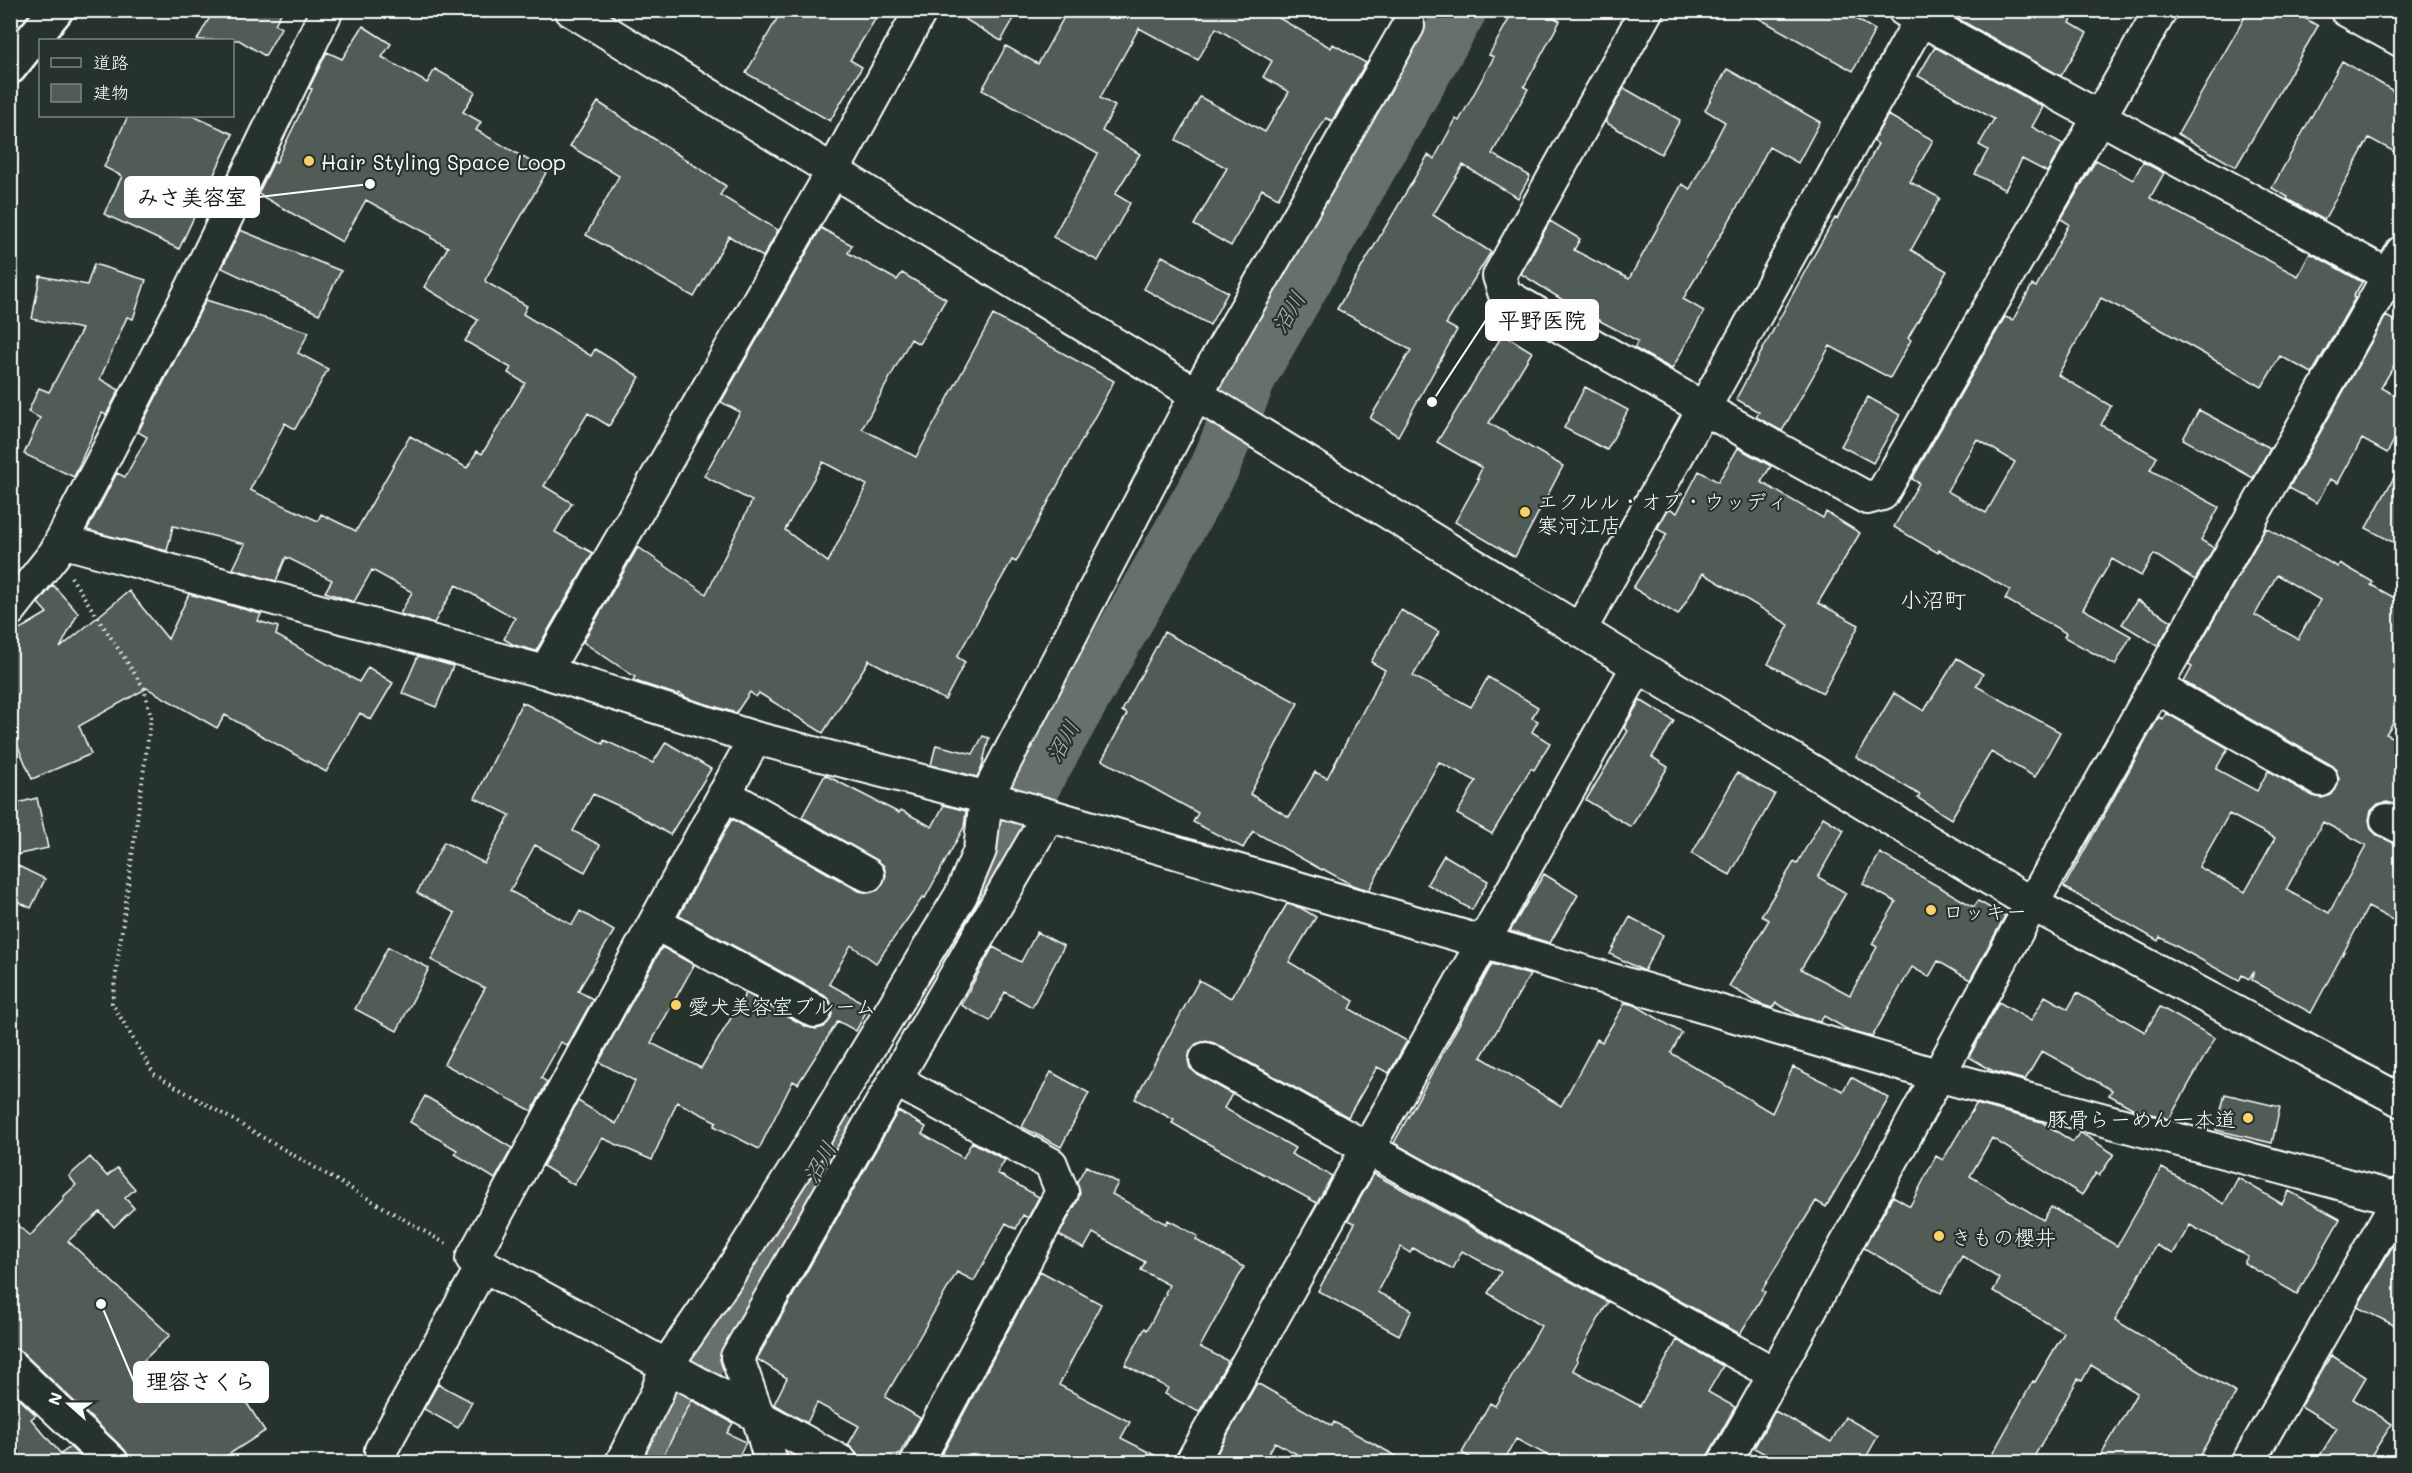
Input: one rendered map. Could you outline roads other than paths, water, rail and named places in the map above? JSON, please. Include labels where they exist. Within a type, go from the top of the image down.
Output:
[{"type":"main road","points":[[10,67],[56,10]]},
{"type":"street","points":[[10,610],[58,547],[192,288],[327,10]]},
{"type":"street","points":[[572,10],[1638,666],[2032,904],[2402,1101]]},
{"type":"street","points":[[545,672],[833,171],[921,10]]},
{"type":"street","points":[[1647,10],[1499,276],[1505,295],[1867,498],[1882,494],[2161,10]]},
{"type":"street","points":[[2346,10],[2402,41]]},
{"type":"street","points":[[1580,630],[1917,14],[2100,117],[2397,270],[2032,904],[1725,1462]]},
{"type":"street","points":[[622,1462],[657,1394],[666,1366],[726,1280],[961,895],[997,801],[1196,395],[1408,26]]},
{"type":"street","points":[[58,547],[545,672],[755,738],[1043,814],[1936,1075],[2400,1197],[2248,1462]]},
{"type":"street","points":[[1192,1462],[1638,666]]},
{"type":"street","points":[[2156,687],[2320,780]]},
{"type":"street","points":[[381,1450],[655,923],[755,738]]},
{"type":"street","points":[[724,794],[868,875]]},
{"type":"street","points":[[771,1462],[758,1416],[736,1357],[895,1080],[1043,814]]},
{"type":"street","points":[[655,923],[815,1011]]},
{"type":"street","points":[[1206,1059],[1775,1374]]},
{"type":"street","points":[[895,1080],[1051,1164],[1062,1192],[917,1462]]},
{"type":"street","points":[[478,1262],[841,1462]]},
{"type":"street","points":[[10,1365],[111,1462]]},
{"type":"waterway","name":"沼川","points":[[950,937],[1215,467],[1253,374],[1462,10]]},
{"type":"waterway","name":"沼川","points":[[644,1462],[711,1341],[833,1135]]},
{"type":"place","name":"Hair Styling Space Loop","points":[[309,161]]},
{"type":"place","name":"みさ美容室","points":[[370,184]]},
{"type":"place","name":"平野医院","points":[[1432,402]]},
{"type":"place","name":"エクルル・オブ・ウッディ 寒河江店","points":[[1525,512]]},
{"type":"place","name":"ロッキー","points":[[1931,910]]},
{"type":"place","name":"愛犬美容室ブルーム","points":[[676,1005]]},
{"type":"place","name":"豚骨らーめん一本道","points":[[2248,1118]]},
{"type":"place","name":"きもの櫻井","points":[[1939,1236]]},
{"type":"place","name":"理容さくら","points":[[101,1304]]},
{"type":"district","name":"小沼町","points":[[1933,599]]}]
